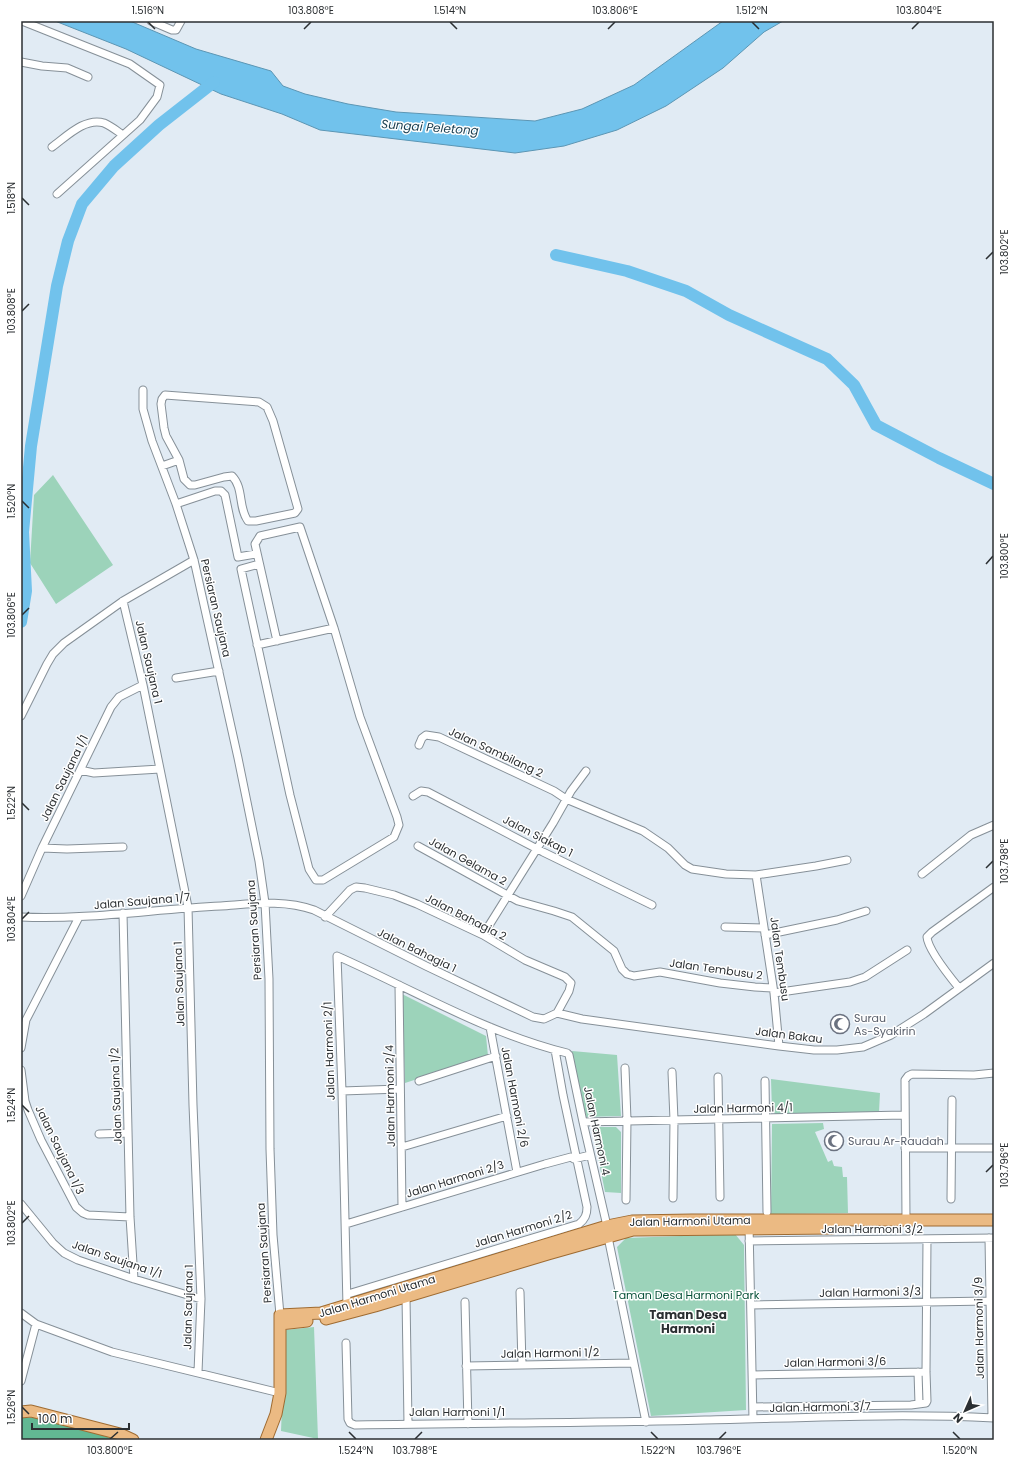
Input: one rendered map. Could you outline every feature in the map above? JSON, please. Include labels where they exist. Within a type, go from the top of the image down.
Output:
[{"type":"main road","name":"Jalan Harmoni Utama","points":[[348,1310],[406,1297],[633,1230],[749,1224],[906,1220],[994,1220]]},
{"type":"main road","name":"Jalan Harmoni Utama","points":[[280,1319],[321,1320],[607,1226],[632,1221],[994,1227]]},
{"type":"main road","points":[[266,1440],[276,1414],[280,1393],[280,1319]]},
{"type":"main road","points":[[21,1412],[31,1411],[120,1434],[133,1440]]},
{"type":"street","points":[[22,21],[130,64],[160,85],[157,97],[140,120],[57,194]]},
{"type":"street","points":[[151,21],[172,30],[176,30],[181,21]]},
{"type":"street","points":[[21,62],[42,66],[67,68],[88,77]]},
{"type":"street","points":[[52,147],[83,125],[94,122],[103,123],[123,135]]},
{"type":"street","name":"Persiaran Saujana","points":[[143,390],[143,409],[152,441],[176,504],[194,560],[259,861],[265,903],[269,979],[270,1148],[273,1235],[280,1319]]},
{"type":"street","points":[[165,395],[259,402],[267,408],[273,422],[298,509],[295,513],[256,521],[248,521],[245,516],[237,481],[232,476],[190,485],[184,480],[179,460],[166,436],[164,428],[161,404],[165,395]]},
{"type":"street","points":[[162,466],[179,460]]},
{"type":"street","points":[[176,504],[216,491],[221,491],[225,495],[238,558],[256,554]]},
{"type":"street","points":[[259,564],[241,569],[290,795],[309,869],[316,880],[323,880],[394,837],[398,825],[397,817],[360,716],[334,628],[300,527],[260,536],[254,544],[256,554],[259,564],[277,641]]},
{"type":"street","points":[[21,716],[53,654],[64,643],[194,560]]},
{"type":"street","name":"Jalan Saujana 1","points":[[124,605],[139,687],[160,769],[188,908],[193,1105],[201,1299],[198,1372]]},
{"type":"street","points":[[257,645],[334,628]]},
{"type":"street","points":[[176,678],[219,671]]},
{"type":"street","name":"Jalan Saujana 1/1","points":[[21,896],[42,848],[111,707],[119,697],[139,687]]},
{"type":"street","name":"Jalan Sambilang 2","points":[[420,745],[422,738],[426,735],[439,737],[524,776],[571,801]]},
{"type":"street","points":[[80,770],[94,773],[160,769]]},
{"type":"street","points":[[483,935],[537,849],[571,801],[570,791],[586,771]]},
{"type":"street","name":"Jalan Siakap 1","points":[[413,796],[421,791],[428,792],[537,849],[652,905]]},
{"type":"street","points":[[571,801],[643,831],[668,848],[685,865],[692,869],[726,874],[761,875],[847,860]]},
{"type":"street","points":[[922,874],[971,835],[994,825]]},
{"type":"street","name":"Jalan Gelama 2","points":[[418,846],[522,903],[572,917],[614,951],[617,959]]},
{"type":"street","points":[[42,848],[67,849],[123,847]]},
{"type":"street","name":"Jalan Tembusu","points":[[761,875],[767,933],[776,991],[779,1046]]},
{"type":"street","name":"Jalan Bahagia 2","points":[[325,917],[350,890],[359,887],[394,895],[411,902],[483,935],[525,960],[565,977],[571,983],[569,991],[557,1013]]},
{"type":"street","points":[[957,989],[929,944],[928,937],[932,932],[994,887]]},
{"type":"street","name":"Jalan Saujana 1/7","points":[[21,917],[79,917],[265,903]]},
{"type":"street","name":"Jalan Bahagia 1","points":[[265,903],[299,906],[314,910],[325,917],[534,1018],[544,1019],[557,1013]]},
{"type":"street","points":[[725,927],[767,933],[837,920],[866,911]]},
{"type":"street","name":"Jalan Saujana 1/2","points":[[123,913],[130,1217],[134,1279]]},
{"type":"street","points":[[21,1048],[26,1020],[79,917]]},
{"type":"street","name":"Jalan Tembusu 2","points":[[617,959],[622,969],[627,974],[634,976],[660,972],[776,991],[850,982],[865,977],[907,950]]},
{"type":"street","name":"Jalan Harmoni 2/1","points":[[348,1310],[337,956],[490,1027],[555,1050]]},
{"type":"street","name":"Jalan Bakau","points":[[557,1013],[582,1019],[779,1046],[814,1050],[837,1050],[863,1047],[891,1035],[924,1014],[994,963]]},
{"type":"street","name":"Jalan Harmoni 2/4","points":[[399,985],[402,1207]]},
{"type":"street","name":"Jalan Harmoni 2/6","points":[[490,1027],[518,1172]]},
{"type":"street","name":"Jalan Harmoni 4","points":[[555,1050],[567,1053],[569,1055],[607,1226]]},
{"type":"street","name":"Jalan Harmoni 2/2","points":[[348,1294],[579,1224],[586,1217],[587,1212],[574,1157],[555,1050]]},
{"type":"street","points":[[419,1081],[496,1056]]},
{"type":"street","points":[[625,1068],[626,1200]]},
{"type":"street","name":"Jalan Saujana 1/3","points":[[21,1070],[25,1101],[28,1110],[41,1140],[76,1208],[88,1215],[130,1217]]},
{"type":"street","points":[[672,1072],[674,1120],[673,1198]]},
{"type":"street","points":[[906,1220],[904,1115],[905,1080],[912,1074],[974,1075],[994,1073]]},
{"type":"street","points":[[718,1078],[720,1197]]},
{"type":"street","points":[[765,1081],[767,1212]]},
{"type":"street","points":[[342,1091],[400,1089]]},
{"type":"street","points":[[951,1199],[952,1100]]},
{"type":"street","name":"Jalan Harmoni 4/1","points":[[583,1122],[904,1115]]},
{"type":"street","points":[[402,1148],[507,1116]]},
{"type":"street","points":[[99,1134],[128,1133]]},
{"type":"street","points":[[905,1148],[994,1148]]},
{"type":"street","name":"Jalan Harmoni 2/3","points":[[346,1224],[518,1172],[590,1153]]},
{"type":"street","name":"Jalan Saujana 1/1","points":[[21,1204],[52,1243],[64,1253],[78,1260],[134,1279],[201,1299]]},
{"type":"street","points":[[749,1224],[754,1419]]},
{"type":"street","points":[[608,1237],[646,1422]]},
{"type":"street","name":"Jalan Harmoni 3/2","points":[[749,1241],[991,1238]]},
{"type":"street","name":"Jalan Harmoni 3/9","points":[[991,1238],[989,1301],[993,1418]]},
{"type":"street","points":[[753,1407],[924,1404],[927,1402],[922,1372],[927,1302],[927,1239]]},
{"type":"street","points":[[520,1292],[522,1365]]},
{"type":"street","points":[[406,1297],[408,1424]]},
{"type":"street","name":"Jalan Harmoni 3/3","points":[[751,1306],[989,1301]]},
{"type":"street","points":[[465,1302],[468,1424]]},
{"type":"street","points":[[21,1313],[36,1324],[112,1352],[280,1393]]},
{"type":"street","points":[[21,1382],[36,1324]]},
{"type":"street","name":"Jalan Harmoni 1/1","points":[[346,1343],[348,1419],[350,1423],[355,1425],[646,1422]]},
{"type":"street","name":"Jalan Harmoni 1/2","points":[[466,1366],[634,1363]]},
{"type":"street","name":"Jalan Harmoni 3/6","points":[[752,1375],[922,1372]]},
{"type":"street","name":"Jalan Harmoni 3/7","points":[[646,1422],[924,1416],[993,1418]]},
{"type":"green space","points":[[53,475],[113,565],[56,604],[30,563],[34,495]]},
{"type":"green space","points":[[402,994],[486,1036],[488,1056],[405,1083]]},
{"type":"green space","points":[[572,1051],[617,1055],[621,1116],[584,1117]]},
{"type":"green space","points":[[771,1079],[880,1093],[879,1112],[776,1115],[772,1111]]},
{"type":"green space","points":[[823,1123],[824,1129],[815,1132],[828,1162],[832,1160],[834,1166],[842,1167],[843,1177],[847,1177],[848,1213],[771,1214],[772,1124]]},
{"type":"green space","points":[[592,1127],[616,1127],[621,1132],[621,1193],[605,1192]]},
{"type":"green space","name":"Taman Desa Harmoni Park","points":[[735,1234],[744,1245],[746,1410],[651,1416],[617,1247],[626,1238]]},
{"type":"green space","points":[[314,1327],[318,1439],[281,1431],[285,1330]]},
{"type":"green space","points":[[36,1417],[117,1440],[21,1440],[21,1418]]},
{"type":"water","name":"Sungai Peletong","points":[[55,21],[130,21],[196,49],[271,71],[283,86],[305,94],[348,104],[396,112],[535,121],[582,109],[634,85],[723,21],[783,21],[764,32],[723,68],[666,106],[617,130],[564,146],[515,153],[320,130],[282,114],[221,94],[126,49]]},
{"type":"waterway","points":[[21,622],[26,591],[23,532],[31,446],[57,286],[68,241],[82,204],[114,166],[159,125],[214,82]]},
{"type":"waterway","points":[[556,255],[627,271],[686,291],[729,315],[827,359],[854,385],[876,425],[939,458],[994,484]]},
{"type":"place","name":"Surau As-Syakirin","points":[[840,1024]]},
{"type":"place","name":"Surau Ar-Raudah","points":[[834,1141]]},
{"type":"district","name":"Taman Desa Harmoni","points":[[688,1321]]}]
